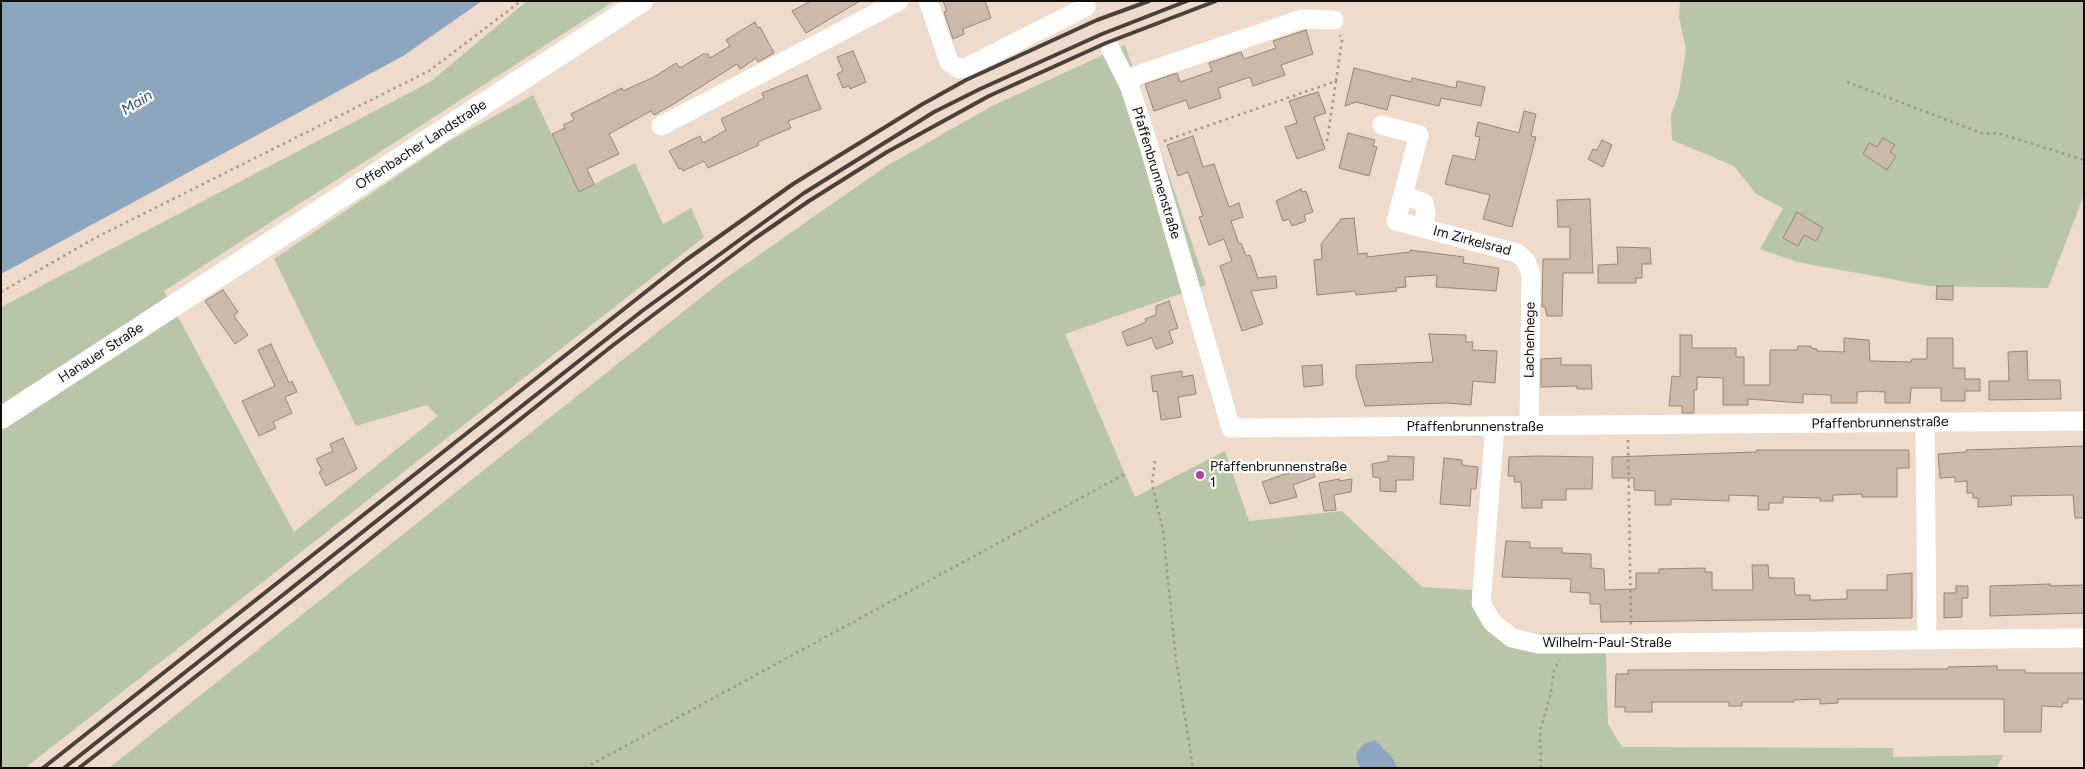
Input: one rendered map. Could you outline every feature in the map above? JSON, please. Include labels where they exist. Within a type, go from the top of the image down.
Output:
[{"type":"main road","name":"Offenbacher Landstraße","points":[[201,288],[642,1]]},
{"type":"main road","name":"Hanauer Straße","points":[[1,418],[201,288]]},
{"type":"street","points":[[661,126],[900,1]]},
{"type":"street","points":[[928,1],[949,62],[959,69],[965,68],[1086,7]]},
{"type":"street","points":[[1126,79],[1302,19],[1334,20]]},
{"type":"street","name":"Pfaffenbrunnenstraße","points":[[1111,50],[1126,79],[1149,146],[1231,428],[2084,421]]},
{"type":"street","name":"Im Zirkelsrad","points":[[1382,126],[1419,135],[1396,221],[1522,256]]},
{"type":"street","name":"Im Zirkelsrad","points":[[1404,195],[1424,203],[1426,213],[1422,228]]},
{"type":"street","name":"Lachenhege","points":[[1522,256],[1530,274],[1529,426]]},
{"type":"street","points":[[1926,423],[1927,639]]},
{"type":"street","name":"Wilhelm-Paul-Straße","points":[[1495,426],[1481,593],[1483,609],[1496,627],[1512,638],[1538,644],[2084,638]]},
{"type":"path","points":[[1,292],[95,238],[429,71],[521,1]]},
{"type":"path","points":[[1327,141],[1342,40],[1334,20]]},
{"type":"path","points":[[1149,146],[1336,80]]},
{"type":"path","points":[[1847,82],[1984,134],[1998,133],[2084,160]]},
{"type":"path","points":[[1628,425],[1631,644]]},
{"type":"path","points":[[1155,462],[1152,484],[1163,530],[1176,660],[1193,768]]},
{"type":"path","points":[[586,768],[1125,474]]},
{"type":"path","points":[[1541,768],[1540,731],[1551,694],[1554,670],[1570,644]]},
{"type":"green space","points":[[527,1],[614,1],[164,291],[294,532],[438,416],[427,405],[356,426],[274,259],[449,141],[533,95],[579,192],[635,163],[663,224],[691,208],[704,237],[25,768],[1,768],[1,307],[430,82]]},
{"type":"green space","points":[[1680,1],[2084,1],[2084,195],[2048,288],[1929,286],[1797,262],[1760,249],[1783,208],[1756,194],[1734,166],[1672,140],[1671,116],[1679,92],[1686,50],[1679,17]]},
{"type":"green space","points":[[1125,45],[1206,285],[1065,334],[1135,497],[1225,451],[1249,521],[1342,511],[1422,587],[1472,590],[1472,601],[1497,634],[1605,633],[1608,724],[1622,747],[1893,748],[1893,757],[2004,755],[1996,768],[1397,768],[1383,747],[1356,758],[1360,768],[109,768],[723,280],[885,167],[992,106]]},
{"type":"water","name":"Main","points":[[1,1],[482,1],[403,56],[1,274]]},
{"type":"water","points":[[1375,740],[1392,757],[1397,768],[1360,768],[1356,758],[1357,752],[1364,744]]},
{"type":"building","points":[[811,1],[860,1],[806,33],[792,11]]},
{"type":"building","points":[[943,1],[985,1],[991,18],[963,29],[964,34],[953,39],[944,12],[947,11]]},
{"type":"building","points":[[755,22],[758,28],[760,27],[774,53],[758,62],[756,58],[740,69],[737,64],[654,115],[651,111],[609,134],[619,154],[587,169],[594,184],[579,192],[552,134],[565,128],[563,125],[574,120],[571,114],[622,88],[623,91],[654,77],[676,63],[679,67],[682,67],[703,54],[708,54],[710,58],[730,46],[726,40]]},
{"type":"building","points":[[1306,30],[1313,54],[1281,65],[1285,75],[1253,86],[1250,77],[1218,88],[1221,98],[1189,109],[1186,100],[1154,111],[1145,84],[1177,73],[1180,82],[1212,71],[1209,63],[1241,52],[1244,59],[1276,48],[1273,41]]},
{"type":"building","points":[[853,51],[866,82],[850,89],[849,86],[843,88],[837,74],[843,71],[837,57]]},
{"type":"building","points":[[1354,68],[1411,82],[1412,78],[1456,88],[1457,81],[1485,87],[1481,106],[1441,98],[1439,106],[1391,95],[1387,110],[1356,102],[1345,106]]},
{"type":"building","points":[[807,75],[821,109],[788,121],[791,128],[758,142],[759,145],[708,168],[704,161],[683,171],[681,168],[679,169],[669,151],[700,136],[703,143],[726,130],[721,119],[764,98],[762,93]]},
{"type":"building","points":[[1318,92],[1326,113],[1314,117],[1325,149],[1297,159],[1285,127],[1297,123],[1289,101]]},
{"type":"building","points":[[1524,111],[1536,114],[1531,136],[1536,137],[1512,227],[1483,219],[1490,195],[1445,184],[1453,155],[1475,160],[1480,137],[1475,136],[1478,122],[1519,133]]},
{"type":"building","points":[[1348,133],[1375,140],[1373,146],[1377,147],[1369,176],[1339,168]]},
{"type":"building","points":[[1193,136],[1203,167],[1214,164],[1229,207],[1239,203],[1243,217],[1231,221],[1239,244],[1241,243],[1246,256],[1250,255],[1258,278],[1276,276],[1277,288],[1251,291],[1263,324],[1242,331],[1220,266],[1232,261],[1224,239],[1209,245],[1199,217],[1203,216],[1188,172],[1178,176],[1167,145]]},
{"type":"building","points":[[1883,138],[1895,145],[1890,152],[1896,156],[1887,170],[1863,154],[1869,143],[1877,147]]},
{"type":"building","points":[[1602,140],[1612,145],[1603,167],[1588,159],[1593,149],[1597,150]]},
{"type":"building","points":[[1301,189],[1302,192],[1306,191],[1313,212],[1304,215],[1306,221],[1292,226],[1289,219],[1283,221],[1276,201]]},
{"type":"building","points":[[1590,199],[1593,273],[1563,273],[1562,316],[1547,316],[1545,307],[1542,307],[1543,259],[1570,259],[1570,227],[1558,227],[1557,200]]},
{"type":"building","points":[[1797,212],[1823,228],[1816,241],[1804,235],[1798,246],[1783,238]]},
{"type":"building","points":[[1354,218],[1358,254],[1367,253],[1367,257],[1410,252],[1410,250],[1464,257],[1463,263],[1499,268],[1496,291],[1436,287],[1437,275],[1405,277],[1406,287],[1396,288],[1397,291],[1356,295],[1355,291],[1317,295],[1314,260],[1322,259],[1321,244],[1341,219]]},
{"type":"building","points":[[1617,247],[1650,248],[1651,264],[1642,264],[1642,278],[1636,278],[1636,283],[1598,283],[1598,265],[1618,264]]},
{"type":"building","points":[[1937,286],[1953,286],[1953,300],[1936,299]]},
{"type":"building","points":[[223,290],[238,312],[234,316],[248,335],[235,344],[205,301]]},
{"type":"building","points":[[1169,301],[1178,328],[1169,331],[1173,343],[1156,349],[1152,338],[1127,346],[1122,332],[1146,322],[1145,319],[1156,315],[1156,306]]},
{"type":"building","points":[[1429,334],[1466,335],[1466,342],[1473,342],[1472,350],[1497,351],[1495,383],[1473,381],[1471,405],[1446,403],[1365,406],[1356,376],[1356,365],[1433,362]]},
{"type":"building","points":[[1680,335],[1692,335],[1692,348],[1736,348],[1736,357],[1744,357],[1744,385],[1770,385],[1770,350],[1797,350],[1798,346],[1811,346],[1811,348],[1817,349],[1817,351],[1844,352],[1844,338],[1869,340],[1870,361],[1911,362],[1912,359],[1927,359],[1927,338],[1953,338],[1953,368],[1965,368],[1965,379],[1980,379],[1980,391],[1965,391],[1965,401],[1941,401],[1941,388],[1911,388],[1910,403],[1885,403],[1885,392],[1869,391],[1857,392],[1857,403],[1831,403],[1831,395],[1803,394],[1803,403],[1748,399],[1748,405],[1723,405],[1723,378],[1697,377],[1697,390],[1694,390],[1694,413],[1682,413],[1682,406],[1669,406],[1672,376],[1680,377]]},
{"type":"building","points":[[271,344],[289,383],[292,381],[297,392],[285,397],[292,413],[273,422],[276,428],[259,436],[242,401],[275,386],[258,350]]},
{"type":"building","points":[[2027,351],[2028,380],[2060,380],[2061,399],[1989,400],[1989,381],[2009,381],[2008,352]]},
{"type":"building","points":[[1561,358],[1561,365],[1591,365],[1592,389],[1577,389],[1577,386],[1541,387],[1541,359]]},
{"type":"building","points":[[1322,365],[1323,385],[1304,387],[1302,366]]},
{"type":"building","points":[[1182,371],[1182,377],[1193,375],[1196,394],[1178,397],[1181,417],[1161,420],[1157,391],[1153,392],[1151,376]]},
{"type":"building","points":[[343,438],[357,469],[326,486],[319,472],[322,470],[316,459],[333,451],[330,444]]},
{"type":"building","points":[[2084,446],[2084,518],[2075,518],[2073,495],[2011,496],[2012,505],[1978,507],[1978,498],[1973,498],[1973,493],[1967,493],[1967,481],[1955,482],[1955,477],[1940,478],[1938,454],[1966,452],[1966,450]]},
{"type":"building","points":[[1757,450],[1909,450],[1909,468],[1897,468],[1897,497],[1862,497],[1862,494],[1833,495],[1833,501],[1820,501],[1820,498],[1783,497],[1783,503],[1769,503],[1769,510],[1758,510],[1758,496],[1729,495],[1729,501],[1671,499],[1671,505],[1655,505],[1655,491],[1634,490],[1634,478],[1612,478],[1612,457],[1757,452]]},
{"type":"building","points":[[1388,456],[1414,457],[1413,480],[1396,480],[1396,492],[1380,491],[1380,478],[1373,477],[1372,464],[1388,461]]},
{"type":"building","points":[[1509,457],[1593,457],[1592,489],[1566,489],[1566,500],[1542,500],[1542,508],[1522,508],[1521,482],[1514,482],[1514,476],[1508,476]]},
{"type":"building","points":[[1444,458],[1462,460],[1462,465],[1478,467],[1476,489],[1471,489],[1470,506],[1440,504]]},
{"type":"building","points":[[1311,465],[1315,477],[1293,485],[1297,497],[1270,504],[1262,482]]},
{"type":"building","points":[[1339,479],[1339,481],[1352,479],[1351,492],[1334,495],[1336,510],[1324,511],[1319,483]]},
{"type":"building","points":[[1506,541],[1530,542],[1530,548],[1562,548],[1562,553],[1591,554],[1591,568],[1604,569],[1605,590],[1636,589],[1636,573],[1659,573],[1659,569],[1705,568],[1705,572],[1712,572],[1712,590],[1753,590],[1752,565],[1768,565],[1769,578],[1794,578],[1795,595],[1810,595],[1810,600],[1847,599],[1847,590],[1887,590],[1887,575],[1912,573],[1912,618],[1601,622],[1600,604],[1590,604],[1590,593],[1570,592],[1571,579],[1502,577]]},
{"type":"building","points":[[2050,584],[2050,586],[2084,585],[2084,613],[1990,616],[1990,586]]},
{"type":"building","points":[[1956,586],[1968,586],[1968,598],[1962,598],[1962,617],[1944,618],[1944,593],[1956,593]]},
{"type":"building","points":[[1997,666],[1997,670],[2025,670],[2025,673],[2084,673],[2084,699],[2068,699],[2068,703],[2063,703],[2062,707],[2042,706],[2041,732],[2004,732],[2004,699],[1838,699],[1838,703],[1820,704],[1820,699],[1794,700],[1794,702],[1742,702],[1742,706],[1729,706],[1729,702],[1652,702],[1652,712],[1625,712],[1625,707],[1615,707],[1616,674],[1628,674],[1628,670],[1948,669],[1948,667]]},
{"type":"railway","points":[[43,768],[686,260],[793,184],[921,105],[966,80],[1097,20],[1149,1]]},
{"type":"railway","points":[[64,768],[642,311],[804,193],[934,112],[1102,34],[1187,1]]},
{"type":"railway","points":[[79,768],[612,346],[754,239],[809,201],[887,152],[989,96],[1106,43],[1216,1]]},
{"type":"place","name":"Pfaffenbrunnenstraße 1","points":[[1200,475]]}]
